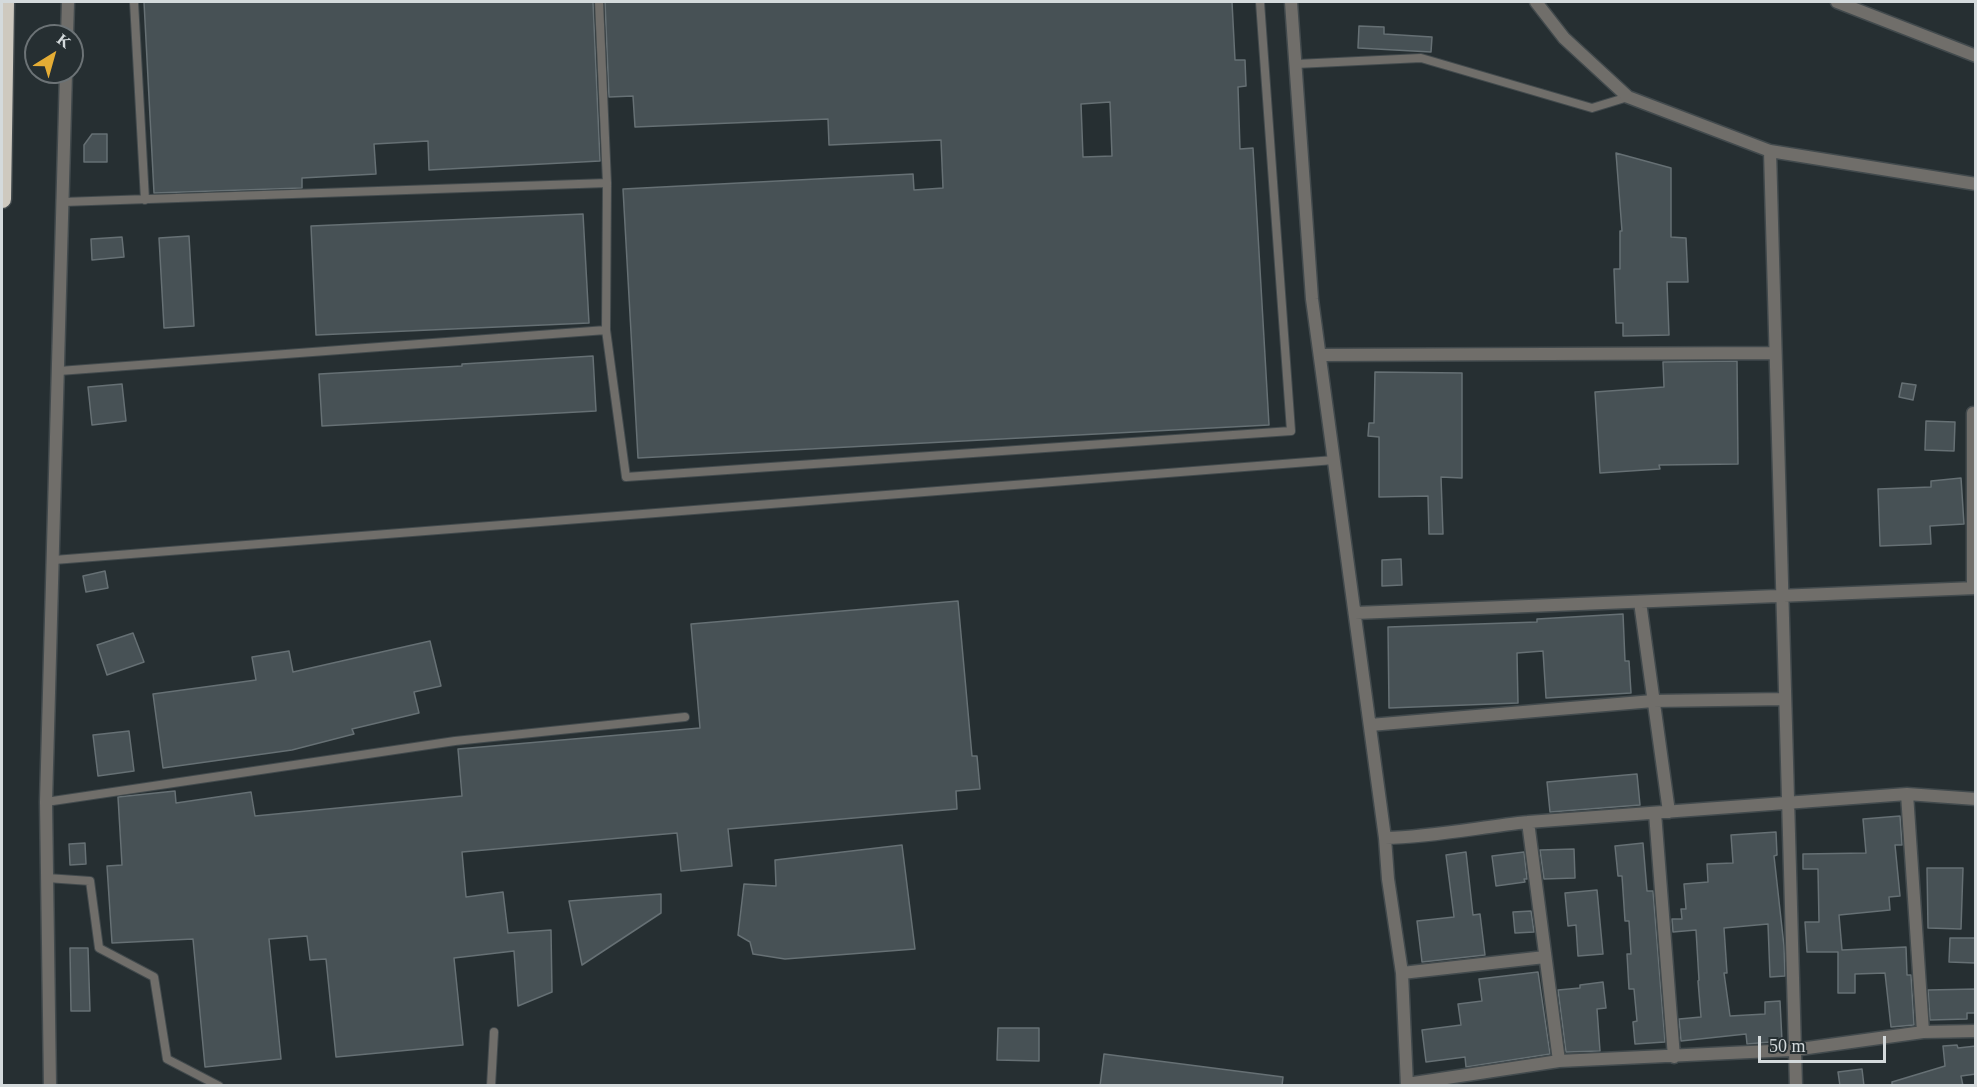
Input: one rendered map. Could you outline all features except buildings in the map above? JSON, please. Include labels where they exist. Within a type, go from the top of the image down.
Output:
[{"type":"highway","points":[[2,199],[5,2]]},
{"type":"street","points":[[67,24],[68,2]]},
{"type":"street","points":[[1291,2],[1312,299],[1402,973],[1407,1085],[1559,1060],[1674,1057],[1793,1050],[1923,1032],[1976,1030]]},
{"type":"street","points":[[1536,2],[1564,38],[1628,97],[1770,151],[1976,184]]},
{"type":"street","points":[[1837,2],[1976,56]]},
{"type":"street","points":[[50,1086],[46,802],[66,84]]},
{"type":"street","points":[[1770,151],[1793,1050],[1796,1086]]},
{"type":"street","points":[[1320,355],[1775,352]]},
{"type":"street","points":[[1355,613],[1974,588],[1973,413]]},
{"type":"street","points":[[1640,602],[1669,812]]},
{"type":"street","points":[[1370,725],[1653,701],[1784,699]]},
{"type":"street","points":[[1385,838],[1418,837],[1528,822],[1907,794],[1976,799]]},
{"type":"street","points":[[1907,794],[1923,1032]]},
{"type":"street","points":[[1655,813],[1674,1057]]},
{"type":"street","points":[[1528,822],[1559,1060]]},
{"type":"street","points":[[1402,973],[1545,957]]},
{"type":"lane","points":[[134,2],[145,200]]},
{"type":"lane","points":[[599,2],[607,183],[606,330],[626,477],[1291,431],[1260,2]]},
{"type":"lane","points":[[1296,64],[1421,58],[1592,108],[1628,97]]},
{"type":"lane","points":[[63,202],[607,183]]},
{"type":"lane","points":[[59,371],[606,330]]},
{"type":"lane","points":[[54,560],[1334,460]]},
{"type":"lane","points":[[46,802],[455,741],[685,717]]},
{"type":"lane","points":[[46,878],[90,881],[99,948],[154,977],[167,1059],[219,1086]]},
{"type":"lane","points":[[491,1086],[494,1032]]}]
